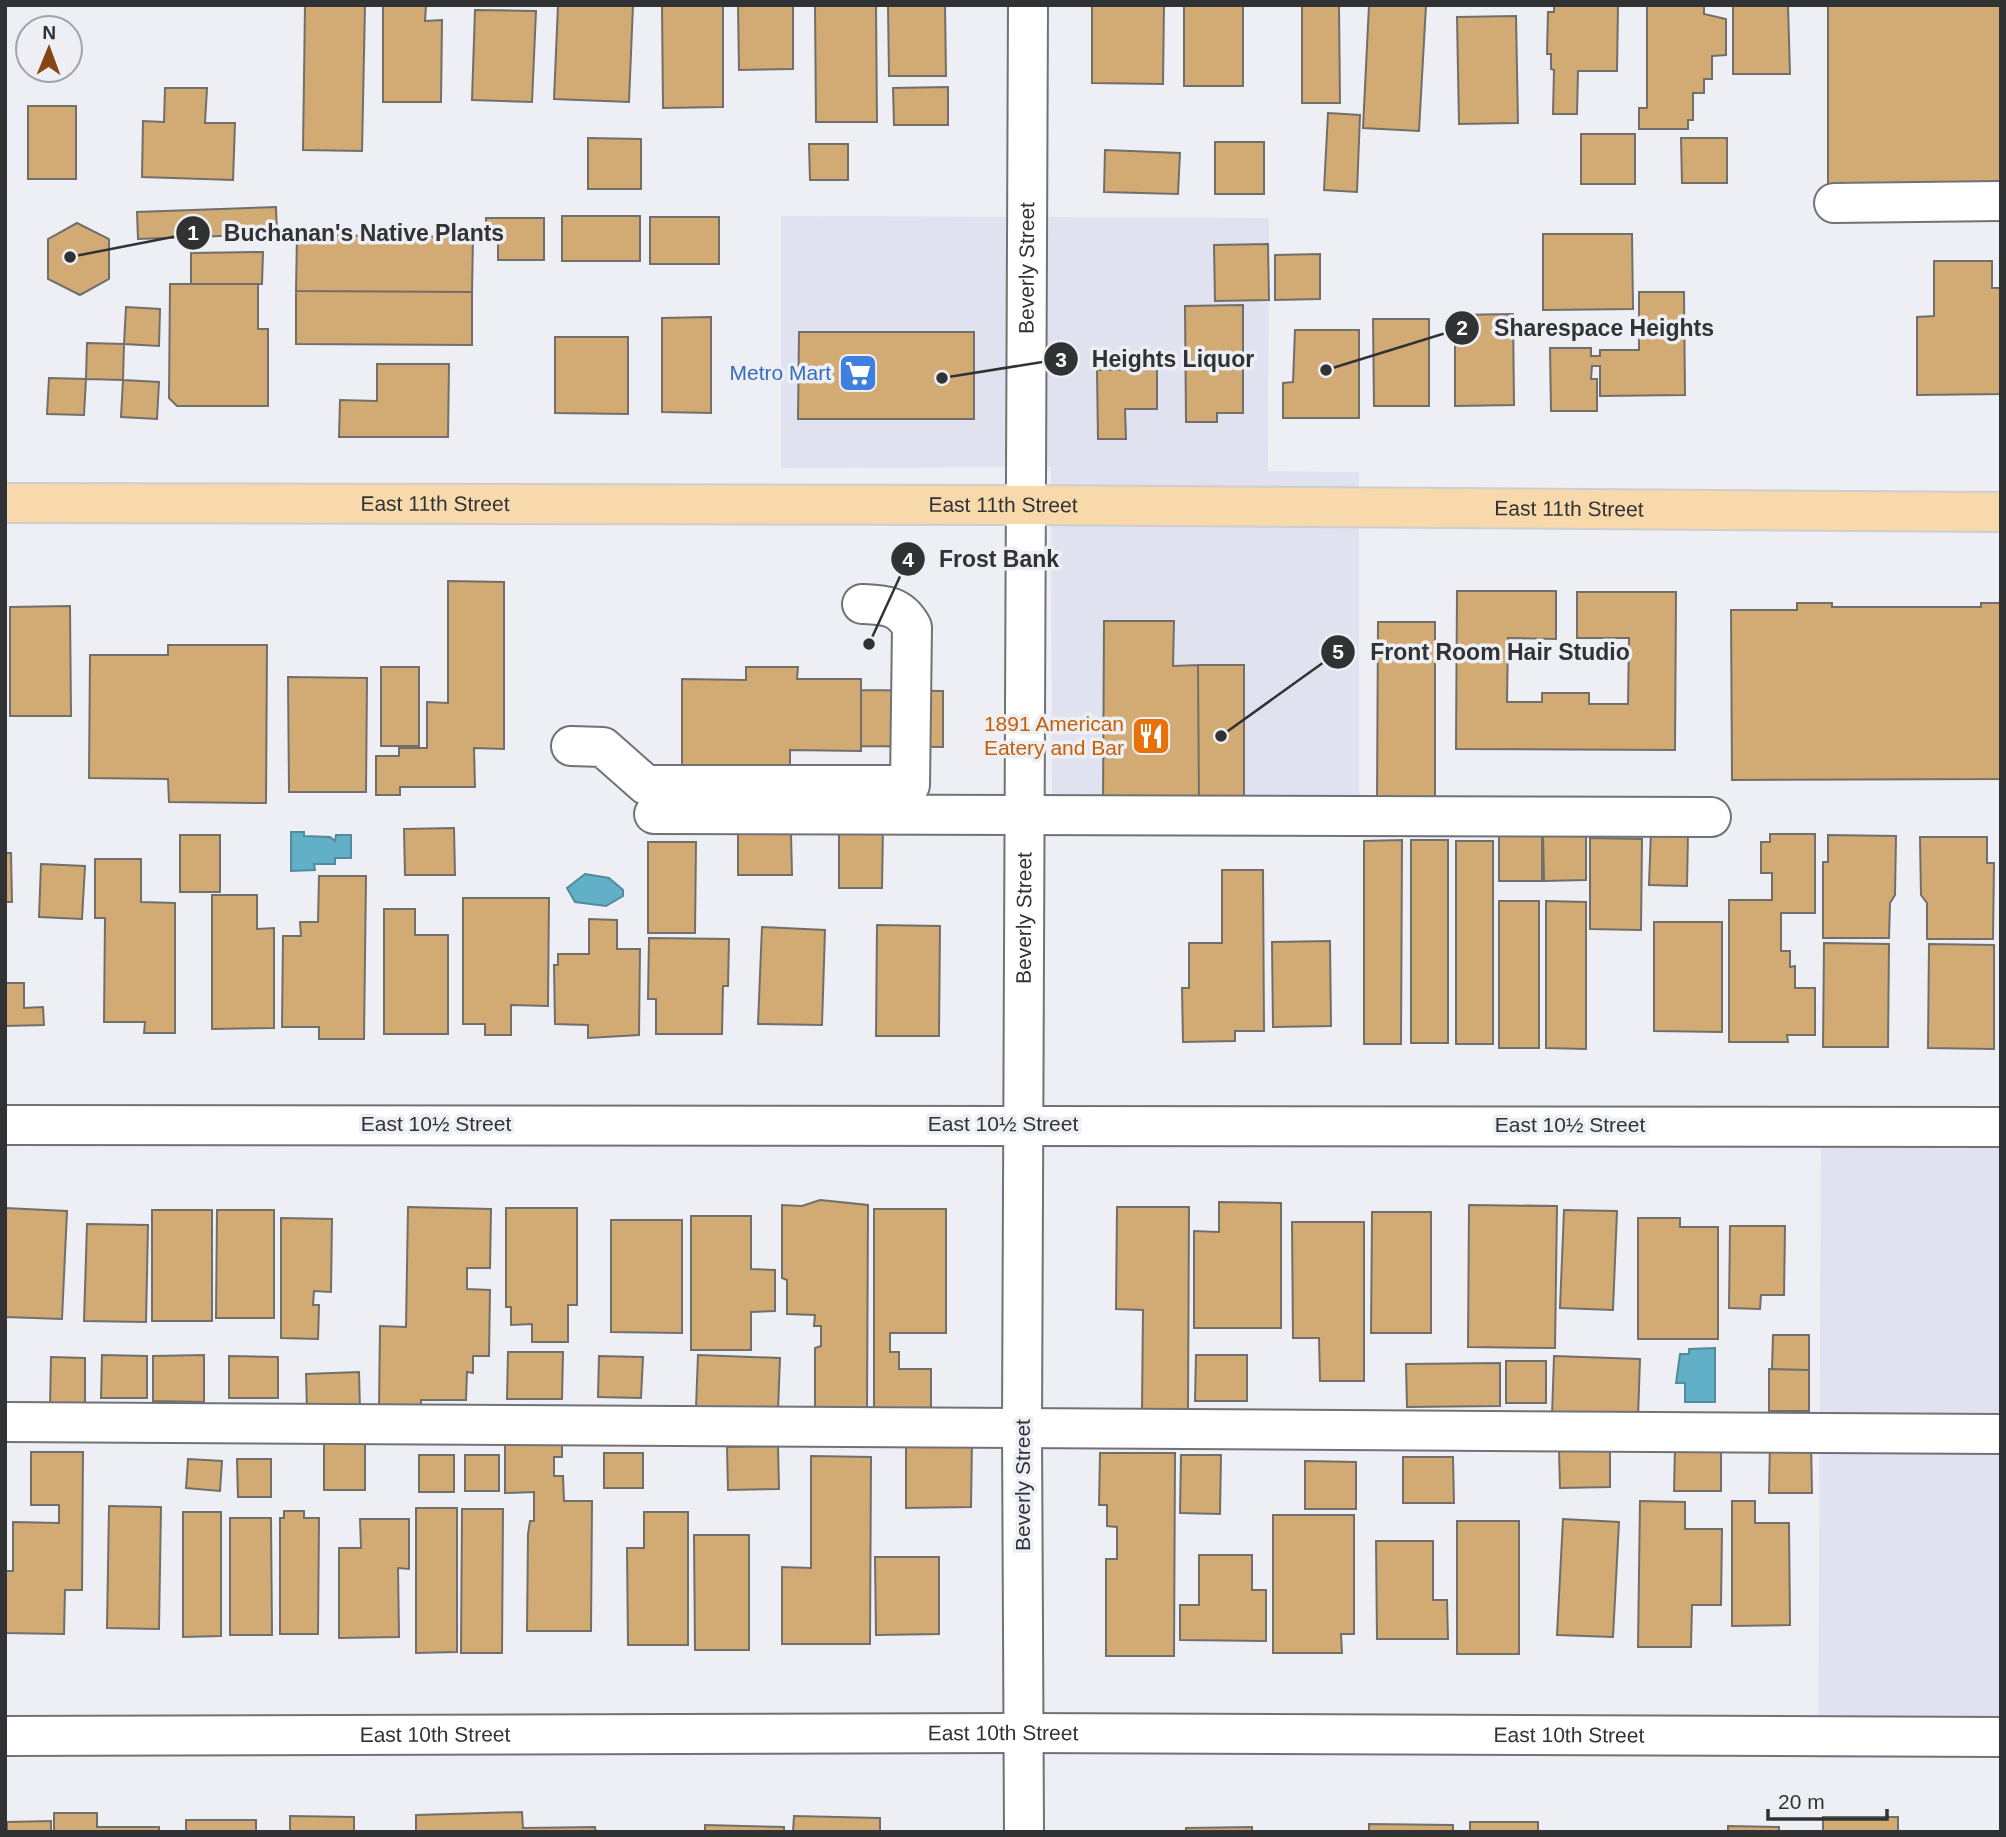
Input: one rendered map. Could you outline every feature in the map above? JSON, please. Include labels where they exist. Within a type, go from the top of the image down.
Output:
[{"type":"main road","name":"East 11th Street","points":[[5,503],[1027,505],[2001,512]]},
{"type":"street","name":"Beverly Street","points":[[1024,1832],[1022,1428],[1026,1124],[1028,5]]},
{"type":"street","points":[[1834,202],[2001,201]]},
{"type":"street","points":[[571,746],[603,747],[646,785],[899,785],[888,661],[912,627],[905,615],[892,606],[862,604]]},
{"type":"street","points":[[654,814],[1711,817]]},
{"type":"street","name":"East 10½ Street","points":[[5,1125],[2001,1127]]},
{"type":"street","points":[[5,1422],[2001,1434]]},
{"type":"street","name":"East 10th Street","points":[[5,1736],[1024,1733],[2001,1737]]},
{"type":"shaded area","points":[[781,216],[1269,218],[1268,471],[1359,472],[1359,810],[1052,809],[1051,467],[781,468]]},
{"type":"shaded area","points":[[1821,1144],[2001,1146],[2001,1758],[1818,1758]]},
{"type":"water","points":[[291,832],[304,832],[304,836],[330,837],[335,841],[336,835],[351,835],[351,858],[335,858],[335,864],[314,864],[315,870],[291,871]]},
{"type":"water","points":[[585,874],[609,878],[623,890],[623,896],[606,906],[575,902],[567,888]]},
{"type":"water","points":[[1715,1348],[1715,1402],[1685,1402],[1685,1383],[1676,1383],[1680,1354],[1689,1354],[1689,1349]]},
{"type":"building","points":[[305,5],[365,6],[362,151],[303,150]]},
{"type":"building","points":[[383,5],[426,5],[425,21],[442,20],[441,102],[383,102]]},
{"type":"building","points":[[558,5],[633,5],[629,102],[554,99]]},
{"type":"building","points":[[723,5],[723,107],[663,108],[662,6]]},
{"type":"building","points":[[738,5],[793,5],[793,69],[739,70]]},
{"type":"building","points":[[815,5],[876,5],[877,122],[816,122]]},
{"type":"building","points":[[888,5],[945,5],[946,76],[889,76]]},
{"type":"building","points":[[1092,5],[1164,5],[1163,84],[1092,83]]},
{"type":"building","points":[[1184,5],[1243,6],[1243,86],[1184,86]]},
{"type":"building","points":[[1302,5],[1339,5],[1340,103],[1302,103]]},
{"type":"building","points":[[1369,5],[1426,5],[1419,131],[1363,128]]},
{"type":"building","points":[[1554,5],[1618,5],[1617,71],[1578,71],[1577,114],[1553,114],[1554,70],[1551,69],[1551,54],[1547,54],[1548,12],[1554,12]]},
{"type":"building","points":[[1647,5],[1704,5],[1704,14],[1726,19],[1726,55],[1712,56],[1712,79],[1704,79],[1704,93],[1693,93],[1693,120],[1688,120],[1688,129],[1639,129],[1639,108],[1647,108]]},
{"type":"building","points":[[1733,5],[1788,5],[1790,74],[1733,74]]},
{"type":"building","points":[[1828,5],[2001,5],[2001,184],[1828,184]]},
{"type":"building","points":[[475,10],[536,11],[532,102],[472,100]]},
{"type":"building","points":[[1516,16],[1518,123],[1459,124],[1457,17]]},
{"type":"building","points":[[948,87],[948,125],[894,125],[893,88]]},
{"type":"building","points":[[165,88],[207,88],[205,123],[235,123],[233,180],[142,177],[143,121],[164,122]]},
{"type":"building","points":[[28,106],[76,106],[76,179],[28,179]]},
{"type":"building","points":[[1328,113],[1360,115],[1357,192],[1324,190]]},
{"type":"building","points":[[1581,134],[1635,134],[1635,184],[1581,184]]},
{"type":"building","points":[[588,138],[641,139],[641,189],[588,189]]},
{"type":"building","points":[[1681,138],[1727,138],[1727,183],[1682,183]]},
{"type":"building","points":[[1215,142],[1264,142],[1264,194],[1215,194]]},
{"type":"building","points":[[809,144],[848,144],[848,180],[810,180]]},
{"type":"building","points":[[1105,150],[1180,153],[1178,194],[1104,192]]},
{"type":"building","points":[[276,207],[277,234],[138,239],[137,212]]},
{"type":"building","points":[[562,216],[640,216],[640,261],[562,261]]},
{"type":"building","points":[[650,217],[719,217],[719,264],[650,264]]},
{"type":"building","points":[[486,218],[544,218],[544,260],[498,260],[498,233],[486,233]]},
{"type":"building","points":[[77,223],[109,239],[109,279],[80,295],[48,279],[48,239]]},
{"type":"building","points":[[1543,234],[1632,234],[1633,309],[1543,310]]},
{"type":"building","points":[[297,235],[473,237],[472,292],[296,291]]},
{"type":"building","points":[[1268,244],[1269,300],[1215,301],[1214,245]]},
{"type":"building","points":[[263,252],[262,284],[191,284],[191,253]]},
{"type":"building","points":[[1320,254],[1320,299],[1275,300],[1275,255]]},
{"type":"building","points":[[1934,261],[1992,261],[1992,288],[2001,288],[2001,394],[1917,395],[1917,317],[1934,316]]},
{"type":"building","points":[[170,284],[258,284],[258,329],[268,329],[268,406],[177,406],[169,398]]},
{"type":"building","points":[[296,291],[472,292],[472,345],[296,344]]},
{"type":"building","points":[[1639,292],[1684,292],[1685,395],[1600,396],[1600,366],[1592,366],[1591,379],[1597,379],[1597,411],[1551,411],[1550,348],[1591,348],[1591,356],[1600,356],[1600,350],[1639,350]]},
{"type":"building","points":[[1243,305],[1243,413],[1217,413],[1217,422],[1186,422],[1185,306]]},
{"type":"building","points":[[126,307],[160,309],[159,346],[124,344]]},
{"type":"building","points":[[1513,314],[1514,405],[1455,406],[1455,315]]},
{"type":"building","points":[[711,317],[711,413],[662,412],[662,318]]},
{"type":"building","points":[[1373,319],[1429,319],[1429,406],[1374,406]]},
{"type":"building","points":[[1295,330],[1359,330],[1359,418],[1283,418],[1283,383],[1293,382]]},
{"type":"building","points":[[799,332],[974,332],[974,419],[798,419]]},
{"type":"building","points":[[555,337],[628,337],[628,414],[555,413]]},
{"type":"building","points":[[87,343],[124,344],[123,380],[86,379]]},
{"type":"building","points":[[377,364],[449,364],[448,437],[339,437],[340,400],[377,401]]},
{"type":"building","points":[[1157,369],[1157,409],[1125,409],[1126,439],[1098,439],[1097,370]]},
{"type":"building","points":[[49,378],[86,379],[84,415],[47,414]]},
{"type":"building","points":[[123,380],[159,382],[157,419],[121,417]]},
{"type":"building","points":[[448,581],[504,582],[504,749],[474,748],[475,787],[400,787],[400,795],[376,795],[376,756],[399,756],[399,748],[427,748],[427,702],[448,703]]},
{"type":"building","points":[[1457,591],[1556,591],[1556,639],[1508,638],[1507,702],[1542,702],[1542,693],[1589,693],[1589,704],[1628,704],[1629,638],[1577,638],[1577,592],[1676,592],[1675,750],[1456,749]]},
{"type":"building","points":[[1797,603],[1832,603],[1832,607],[1981,607],[1981,603],[2001,603],[2001,779],[1732,780],[1731,610],[1797,610]]},
{"type":"building","points":[[70,606],[71,716],[10,716],[10,607]]},
{"type":"building","name":"1891 American Eatery and Bar","points":[[1104,621],[1174,621],[1173,666],[1198,665],[1199,806],[1103,806]]},
{"type":"building","points":[[1378,622],[1435,622],[1435,801],[1377,801]]},
{"type":"building","points":[[168,645],[267,645],[266,803],[169,802],[168,779],[89,778],[90,655],[168,655]]},
{"type":"building","points":[[1198,665],[1244,665],[1244,806],[1199,806]]},
{"type":"building","points":[[381,667],[419,667],[419,746],[381,746]]},
{"type":"building","points":[[746,667],[798,667],[797,679],[861,679],[861,751],[790,750],[790,771],[682,770],[682,679],[746,680]]},
{"type":"building","points":[[288,677],[367,678],[366,792],[289,792]]},
{"type":"building","points":[[861,690],[943,691],[943,747],[861,746]]},
{"type":"building","points":[[454,828],[455,875],[405,875],[404,829]]},
{"type":"building","points":[[839,828],[883,828],[882,888],[839,888]]},
{"type":"building","points":[[1651,831],[1688,832],[1687,886],[1649,885]]},
{"type":"building","points":[[738,833],[791,834],[792,875],[738,875]]},
{"type":"building","points":[[1770,834],[1815,834],[1815,913],[1781,913],[1781,951],[1790,951],[1790,967],[1795,966],[1795,988],[1815,988],[1815,1035],[1787,1035],[1788,1042],[1729,1042],[1729,900],[1772,900],[1772,873],[1761,873],[1761,842],[1770,842]]},
{"type":"building","points":[[180,835],[220,835],[220,892],[180,892]]},
{"type":"building","points":[[1499,835],[1542,835],[1542,881],[1499,881]]},
{"type":"building","points":[[1543,835],[1586,835],[1586,880],[1544,881]]},
{"type":"building","points":[[1828,835],[1896,836],[1895,895],[1890,903],[1889,938],[1823,938],[1823,862],[1828,862]]},
{"type":"building","points":[[1920,837],[1987,837],[1987,863],[1994,863],[1993,939],[1927,939],[1927,903],[1921,895]]},
{"type":"building","points":[[1590,838],[1642,839],[1641,930],[1590,929]]},
{"type":"building","points":[[1402,840],[1401,1044],[1364,1044],[1364,841]]},
{"type":"building","points":[[1411,840],[1448,840],[1448,1043],[1411,1043]]},
{"type":"building","points":[[1456,841],[1493,841],[1493,1044],[1456,1044]]},
{"type":"building","points":[[648,842],[696,842],[695,933],[648,933]]},
{"type":"building","points":[[5,853],[11,853],[12,902],[5,902]]},
{"type":"building","points":[[95,859],[141,859],[141,902],[175,903],[175,1033],[144,1033],[145,1022],[104,1022],[105,918],[95,918]]},
{"type":"building","points":[[41,864],[85,866],[82,919],[39,917]]},
{"type":"building","points":[[1222,870],[1263,870],[1264,1031],[1235,1031],[1235,1041],[1183,1042],[1182,988],[1189,988],[1189,943],[1222,943]]},
{"type":"building","points":[[319,876],[366,876],[364,1039],[319,1039],[319,1027],[282,1027],[283,936],[301,936],[300,922],[318,922]]},
{"type":"building","points":[[212,895],[257,895],[257,929],[274,928],[274,1028],[212,1029]]},
{"type":"building","points":[[463,898],[549,898],[548,1006],[511,1005],[511,1035],[485,1035],[485,1024],[463,1024]]},
{"type":"building","points":[[1499,901],[1539,901],[1539,1048],[1499,1048]]},
{"type":"building","points":[[1546,901],[1586,902],[1586,1049],[1546,1048]]},
{"type":"building","points":[[384,909],[415,909],[415,935],[448,935],[448,1034],[384,1034]]},
{"type":"building","points":[[589,919],[617,920],[617,949],[640,949],[639,1035],[588,1038],[588,1025],[555,1024],[554,965],[558,965],[558,954],[589,954]]},
{"type":"building","points":[[1654,922],[1722,922],[1722,1032],[1654,1031]]},
{"type":"building","points":[[877,925],[940,926],[939,1036],[876,1036]]},
{"type":"building","points":[[762,927],[825,930],[822,1025],[758,1024]]},
{"type":"building","points":[[649,938],[729,939],[728,986],[723,986],[722,1034],[656,1034],[656,999],[648,999]]},
{"type":"building","points":[[1330,941],[1331,1026],[1273,1027],[1272,942]]},
{"type":"building","points":[[1824,943],[1889,944],[1888,1047],[1823,1047]]},
{"type":"building","points":[[1929,944],[1994,945],[1994,1049],[1928,1048]]},
{"type":"building","points":[[5,983],[24,983],[24,1008],[43,1007],[44,1025],[5,1026]]},
{"type":"building","points":[[820,1200],[868,1205],[867,1413],[815,1412],[815,1348],[821,1346],[821,1326],[814,1326],[815,1315],[787,1314],[787,1280],[782,1278],[782,1205],[802,1206]]},
{"type":"building","points":[[1219,1202],[1281,1203],[1281,1328],[1194,1328],[1194,1231],[1219,1232]]},
{"type":"building","points":[[1469,1205],[1557,1206],[1555,1348],[1468,1347]]},
{"type":"building","points":[[408,1207],[491,1209],[490,1268],[467,1268],[467,1289],[490,1290],[489,1356],[473,1356],[473,1373],[467,1372],[466,1400],[421,1400],[421,1410],[379,1409],[380,1326],[406,1327]]},
{"type":"building","points":[[1117,1207],[1189,1207],[1188,1410],[1142,1409],[1143,1310],[1116,1309]]},
{"type":"building","points":[[5,1208],[67,1211],[62,1319],[5,1317]]},
{"type":"building","points":[[506,1208],[577,1208],[577,1305],[568,1305],[568,1342],[532,1342],[532,1324],[511,1325],[511,1307],[506,1307]]},
{"type":"building","points":[[874,1209],[946,1209],[946,1333],[890,1333],[890,1352],[899,1352],[899,1369],[931,1369],[931,1411],[874,1411]]},
{"type":"building","points":[[152,1210],[212,1210],[212,1321],[152,1321]]},
{"type":"building","points":[[217,1210],[274,1210],[274,1318],[216,1318]]},
{"type":"building","points":[[1564,1210],[1617,1211],[1613,1310],[1560,1308]]},
{"type":"building","points":[[1372,1212],[1431,1212],[1431,1333],[1371,1333]]},
{"type":"building","points":[[691,1216],[751,1216],[751,1269],[775,1270],[775,1311],[751,1312],[751,1350],[691,1350]]},
{"type":"building","points":[[281,1218],[332,1219],[331,1292],[314,1291],[313,1305],[319,1305],[318,1339],[281,1338]]},
{"type":"building","points":[[1638,1218],[1680,1218],[1680,1227],[1718,1227],[1718,1339],[1638,1339]]},
{"type":"building","points":[[611,1220],[682,1220],[682,1333],[611,1332]]},
{"type":"building","points":[[1292,1222],[1364,1222],[1364,1381],[1320,1381],[1319,1338],[1293,1338]]},
{"type":"building","points":[[87,1224],[148,1225],[146,1322],[84,1321]]},
{"type":"building","points":[[1730,1226],[1785,1226],[1784,1295],[1761,1295],[1760,1309],[1729,1308]]},
{"type":"building","points":[[1773,1335],[1809,1335],[1809,1370],[1772,1369]]},
{"type":"building","points":[[508,1352],[563,1352],[562,1399],[507,1399]]},
{"type":"building","points":[[102,1355],[147,1356],[147,1398],[101,1398]]},
{"type":"building","points":[[204,1355],[204,1402],[153,1401],[153,1356]]},
{"type":"building","points":[[698,1355],[780,1358],[778,1411],[696,1408]]},
{"type":"building","points":[[1196,1355],[1247,1355],[1247,1401],[1195,1401]]},
{"type":"building","points":[[229,1356],[278,1357],[278,1398],[229,1398]]},
{"type":"building","points":[[599,1356],[643,1357],[641,1398],[598,1397]]},
{"type":"building","points":[[1554,1356],[1640,1359],[1638,1418],[1552,1416]]},
{"type":"building","points":[[51,1357],[85,1358],[85,1407],[50,1407]]},
{"type":"building","points":[[1506,1361],[1546,1361],[1546,1403],[1506,1403]]},
{"type":"building","points":[[1500,1363],[1500,1406],[1407,1407],[1406,1364]]},
{"type":"building","points":[[1769,1369],[1809,1370],[1809,1411],[1769,1411]]},
{"type":"building","points":[[359,1372],[360,1410],[307,1411],[306,1374]]},
{"type":"building","points":[[365,1441],[365,1490],[324,1490],[324,1442]]},
{"type":"building","points":[[906,1441],[972,1441],[971,1507],[906,1508]]},
{"type":"building","points":[[1770,1442],[1811,1442],[1812,1493],[1769,1493]]},
{"type":"building","points":[[505,1443],[562,1444],[562,1457],[554,1457],[554,1476],[563,1476],[564,1501],[592,1501],[591,1631],[527,1631],[528,1534],[530,1521],[534,1521],[534,1492],[505,1493]]},
{"type":"building","points":[[778,1446],[779,1489],[728,1490],[727,1447]]},
{"type":"building","points":[[1610,1447],[1610,1487],[1560,1488],[1559,1449]]},
{"type":"building","points":[[1721,1447],[1721,1491],[1674,1491],[1675,1448]]},
{"type":"building","points":[[31,1452],[83,1452],[82,1590],[65,1590],[64,1634],[5,1633],[5,1571],[13,1571],[13,1522],[59,1523],[59,1505],[31,1505]]},
{"type":"building","points":[[604,1453],[643,1453],[643,1488],[604,1488]]},
{"type":"building","points":[[1100,1453],[1175,1453],[1174,1656],[1106,1656],[1106,1559],[1117,1559],[1117,1527],[1107,1526],[1107,1505],[1099,1505]]},
{"type":"building","points":[[419,1455],[454,1455],[454,1492],[419,1492]]},
{"type":"building","points":[[465,1455],[499,1455],[499,1491],[465,1491]]},
{"type":"building","points":[[1181,1455],[1221,1455],[1220,1514],[1180,1513]]},
{"type":"building","points":[[811,1456],[871,1457],[870,1644],[782,1644],[782,1567],[811,1568]]},
{"type":"building","points":[[1403,1457],[1453,1457],[1454,1503],[1403,1503]]},
{"type":"building","points":[[188,1459],[222,1461],[220,1491],[186,1488]]},
{"type":"building","points":[[237,1459],[271,1459],[271,1497],[238,1497]]},
{"type":"building","points":[[1305,1461],[1356,1462],[1356,1509],[1305,1509]]},
{"type":"building","points":[[1640,1501],[1685,1502],[1685,1529],[1722,1529],[1721,1605],[1692,1605],[1691,1647],[1638,1647]]},
{"type":"building","points":[[1732,1501],[1755,1501],[1755,1523],[1789,1523],[1790,1625],[1732,1626]]},
{"type":"building","points":[[109,1506],[161,1507],[159,1629],[107,1628]]},
{"type":"building","points":[[416,1508],[457,1508],[457,1652],[416,1653]]},
{"type":"building","points":[[462,1509],[503,1509],[502,1653],[461,1653]]},
{"type":"building","points":[[284,1511],[304,1511],[304,1518],[319,1518],[318,1634],[280,1634],[280,1518],[284,1518]]},
{"type":"building","points":[[183,1512],[221,1512],[221,1636],[183,1637]]},
{"type":"building","points":[[644,1512],[688,1512],[688,1645],[628,1645],[627,1548],[644,1548]]},
{"type":"building","points":[[1273,1515],[1354,1515],[1354,1634],[1341,1634],[1342,1653],[1273,1653]]},
{"type":"building","points":[[230,1518],[271,1518],[272,1635],[230,1635]]},
{"type":"building","points":[[360,1519],[409,1519],[409,1569],[398,1568],[399,1637],[339,1638],[339,1548],[361,1548]]},
{"type":"building","points":[[1563,1519],[1619,1522],[1613,1637],[1557,1635]]},
{"type":"building","points":[[1457,1521],[1519,1521],[1519,1654],[1457,1654]]},
{"type":"building","points":[[694,1535],[749,1535],[749,1650],[695,1650]]},
{"type":"building","points":[[1376,1541],[1433,1541],[1433,1600],[1447,1600],[1448,1639],[1377,1639]]},
{"type":"building","points":[[1199,1555],[1252,1555],[1252,1590],[1266,1590],[1266,1641],[1180,1640],[1180,1605],[1199,1605]]},
{"type":"building","points":[[875,1557],[939,1557],[939,1634],[876,1635]]},
{"type":"building","points":[[522,1812],[523,1828],[595,1827],[596,1832],[416,1832],[416,1815]]},
{"type":"building","points":[[54,1813],[97,1813],[97,1827],[159,1827],[159,1832],[54,1832]]},
{"type":"building","points":[[290,1816],[354,1817],[354,1832],[290,1832]]},
{"type":"building","points":[[794,1816],[880,1818],[880,1832],[793,1832]]},
{"type":"building","points":[[1823,1817],[1898,1817],[1898,1832],[1823,1832]]},
{"type":"building","points":[[186,1820],[256,1820],[256,1832],[186,1832]]},
{"type":"building","points":[[51,1821],[51,1832],[7,1832],[7,1822]]},
{"type":"building","points":[[1470,1822],[1538,1822],[1538,1832],[1470,1832]]},
{"type":"building","points":[[1369,1824],[1453,1825],[1453,1832],[1369,1832]]},
{"type":"building","points":[[705,1825],[784,1827],[784,1832],[705,1832]]},
{"type":"building","points":[[1728,1826],[1779,1827],[1779,1832],[1728,1832]]},
{"type":"building","points":[[1252,1827],[1252,1832],[1186,1832],[1186,1828]]},
{"type":"place","name":"Buchanan's Native Plants","points":[[70,257]]},
{"type":"place","name":"Sharespace Heights","points":[[1326,370]]},
{"type":"place","name":"Metro Mart","points":[[858,373]]},
{"type":"place","name":"Heights Liquor","points":[[942,378]]},
{"type":"place","name":"Frost Bank","points":[[869,644]]},
{"type":"place","name":"1891 American Eatery and Bar","points":[[1151,736]]},
{"type":"place","name":"Front Room Hair Studio","points":[[1221,736]]}]
